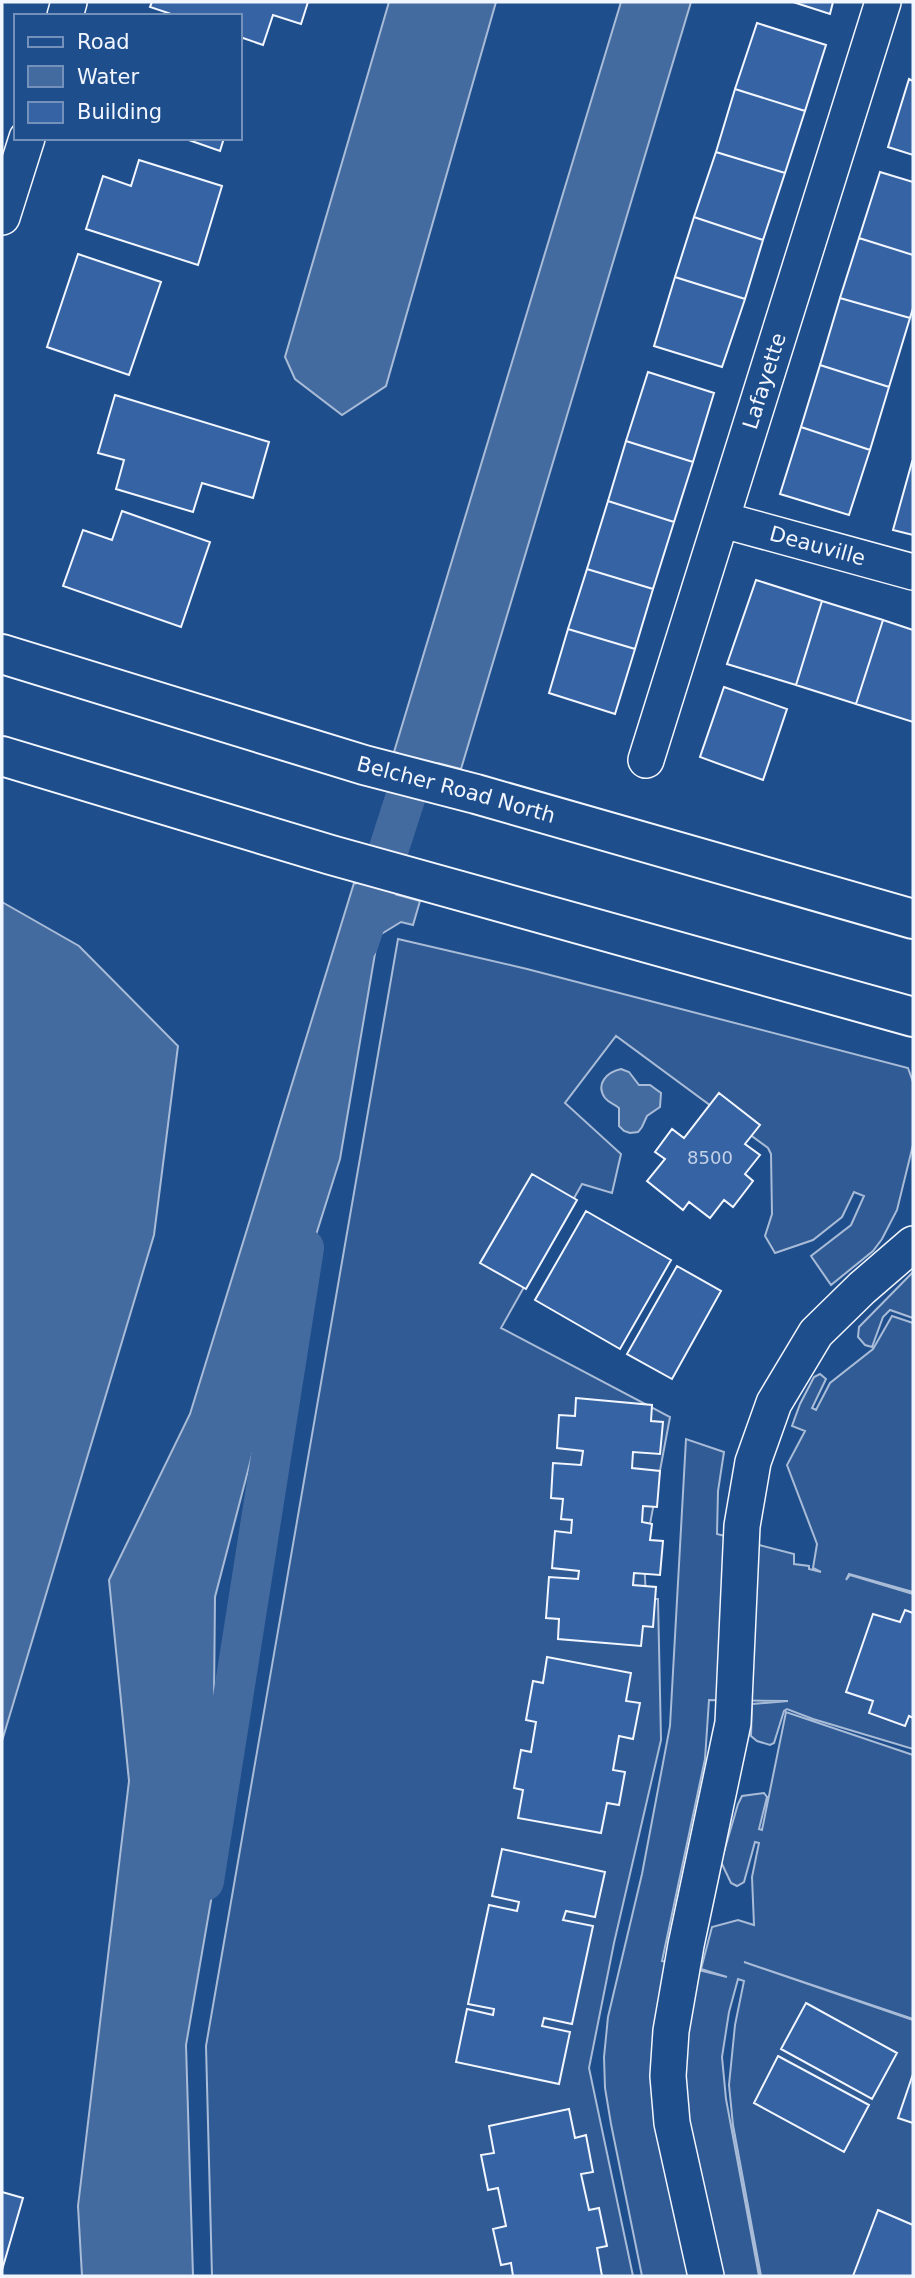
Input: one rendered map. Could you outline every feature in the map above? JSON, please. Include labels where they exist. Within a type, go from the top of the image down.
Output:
[{"type":"main road","name":"Belcher Road North","points":[[2,654],[364,765],[476,794],[913,919]]},
{"type":"main road","points":[[2,756],[331,855],[913,1017]]},
{"type":"street","name":"Lafayette","points":[[646,760],[883,2]]},
{"type":"street","points":[[2,217],[26,140]]},
{"type":"street","name":"Deauville","points":[[723,520],[913,572]]},
{"type":"street","points":[[706,2276],[671,2123],[668,2076],[671,2031],[686,1945],[733,1723],[742,1526],[753,1462],[774,1404],[816,1333],[913,1244]]},
{"type":"shaded area","points":[[398,939],[527,969],[908,1068],[913,1082],[913,1145],[897,1210],[873,1251],[831,1285],[811,1256],[851,1225],[864,1196],[854,1192],[842,1217],[813,1240],[775,1253],[765,1236],[772,1214],[771,1154],[768,1148],[616,1036],[565,1103],[621,1154],[612,1193],[582,1184],[501,1328],[670,1417],[644,1556],[646,1599],[658,1599],[661,1740],[614,1943],[589,2068],[633,2276],[212,2276],[206,2046]]},
{"type":"shaded area","points":[[913,1272],[913,1318],[890,1310],[883,1317],[872,1347],[865,1345],[858,1337],[859,1327]]},
{"type":"shaded area","points":[[892,1316],[913,1323],[913,1592],[849,1574],[846,1580],[850,1575],[913,1594],[913,1749],[787,1709],[774,1743],[770,1745],[751,1736],[752,1704],[788,1701],[709,1700],[705,1759],[662,1961],[727,1977],[701,1969],[712,1927],[738,1920],[754,1925],[752,1877],[759,1843],[755,1842],[744,1882],[737,1886],[731,1883],[721,1862],[742,1796],[764,1793],[767,1797],[759,1829],[762,1830],[786,1712],[913,1755],[913,2019],[744,1962],[913,2020],[913,2276],[761,2276],[733,2125],[729,2085],[735,2025],[744,1981],[738,1979],[729,2012],[722,2057],[726,2099],[759,2276],[642,2276],[611,2124],[605,2088],[604,2057],[608,2017],[642,1874],[670,1726],[686,1439],[724,1452],[718,1491],[717,1534],[794,1554],[794,1564],[809,1566],[809,1569],[821,1572],[813,1568],[817,1544],[787,1465],[805,1431],[792,1426],[814,1377],[820,1374],[826,1379],[812,1408],[816,1410],[830,1383],[873,1349]]},
{"type":"water","points":[[389,2],[496,2],[386,386],[342,415],[295,379],[285,357]]},
{"type":"water","points":[[621,2],[691,2],[461,769],[394,752]]},
{"type":"water","points":[[354,883],[420,901],[413,925],[401,922],[378,936],[340,1159],[279,1352],[215,1597],[212,1895],[186,2045],[193,2276],[82,2276],[78,2206],[129,1781],[109,1580],[190,1414]]},
{"type":"water","points":[[2,902],[79,946],[178,1046],[154,1235],[2,1741]]},
{"type":"water","points":[[621,1069],[629,1072],[639,1085],[650,1085],[661,1093],[660,1107],[647,1116],[638,1132],[630,1133],[619,1126],[619,1108],[602,1093],[604,1079]]},
{"type":"building","points":[[152,2],[308,2],[301,24],[273,15],[263,45],[242,38],[242,14],[171,14],[150,7]]},
{"type":"building","points":[[793,2],[833,2],[830,14]]},
{"type":"building","points":[[757,23],[826,45],[805,111],[735,89]]},
{"type":"building","points":[[909,79],[913,81],[913,155],[888,147]]},
{"type":"building","points":[[735,89],[805,111],[785,173],[716,152]]},
{"type":"building","points":[[189,140],[223,140],[220,151]]},
{"type":"building","points":[[716,152],[785,173],[763,240],[694,217]]},
{"type":"building","points":[[139,160],[222,186],[198,265],[86,229],[103,176],[131,186]]},
{"type":"building","points":[[880,172],[913,182],[913,255],[859,238]]},
{"type":"building","points":[[694,217],[763,240],[745,299],[675,277]]},
{"type":"building","points":[[859,238],[913,255],[913,308],[910,318],[840,298]]},
{"type":"building","points":[[78,254],[161,282],[129,375],[47,347]]},
{"type":"building","points":[[675,277],[745,299],[722,367],[654,346]]},
{"type":"building","points":[[840,298],[910,318],[889,387],[820,365]]},
{"type":"building","points":[[820,365],[889,387],[870,450],[801,427]]},
{"type":"building","points":[[648,372],[714,393],[693,462],[626,441]]},
{"type":"building","points":[[115,395],[269,442],[253,498],[202,483],[193,512],[116,489],[124,460],[98,453]]},
{"type":"building","points":[[801,427],[870,450],[849,515],[780,494]]},
{"type":"building","points":[[626,441],[693,462],[674,522],[608,501]]},
{"type":"building","points":[[913,463],[913,535],[893,530]]},
{"type":"building","points":[[608,501],[674,522],[653,589],[587,569]]},
{"type":"building","points":[[122,511],[210,542],[181,627],[63,586],[83,530],[112,540]]},
{"type":"building","points":[[587,569],[653,589],[635,649],[568,629]]},
{"type":"building","points":[[756,580],[822,601],[796,685],[727,664]]},
{"type":"building","points":[[822,601],[883,620],[856,704],[796,685]]},
{"type":"building","points":[[883,620],[913,630],[913,722],[856,704]]},
{"type":"building","points":[[568,629],[635,649],[615,714],[549,693]]},
{"type":"building","points":[[724,687],[787,709],[763,780],[700,757]]},
{"type":"building","points":[[719,1093],[760,1125],[745,1144],[760,1155],[745,1174],[753,1181],[733,1207],[724,1200],[710,1218],[689,1202],[683,1210],[647,1181],[665,1159],[655,1152],[672,1129],[684,1138]]},
{"type":"building","points":[[532,1174],[577,1200],[526,1289],[480,1263]]},
{"type":"building","points":[[586,1211],[671,1260],[620,1349],[535,1300]]},
{"type":"building","points":[[677,1266],[721,1291],[672,1379],[627,1354]]},
{"type":"building","points":[[576,1398],[652,1405],[651,1421],[663,1422],[660,1454],[633,1452],[632,1468],[660,1471],[657,1507],[643,1506],[642,1522],[652,1524],[650,1540],[663,1541],[660,1575],[634,1573],[633,1585],[656,1587],[653,1627],[643,1626],[641,1646],[558,1639],[559,1619],[546,1618],[549,1577],[578,1579],[579,1571],[552,1568],[555,1531],[571,1533],[572,1520],[561,1519],[563,1499],[551,1498],[553,1463],[581,1465],[583,1451],[557,1448],[559,1415],[575,1416]]},
{"type":"building","points":[[905,1610],[913,1613],[913,1718],[909,1716],[905,1726],[869,1713],[873,1701],[846,1692],[873,1614],[900,1622]]},
{"type":"building","points":[[547,1657],[631,1673],[626,1701],[640,1703],[633,1739],[619,1736],[613,1770],[625,1772],[619,1805],[607,1803],[601,1833],[518,1818],[523,1790],[514,1788],[521,1750],[531,1752],[536,1722],[526,1720],[533,1681],[543,1683]]},
{"type":"building","points":[[502,1849],[605,1872],[595,1917],[566,1911],[563,1920],[593,1926],[572,2024],[544,2018],[542,2026],[570,2032],[559,2084],[456,2062],[467,2009],[493,2015],[494,2009],[468,2004],[489,1905],[517,1911],[519,1902],[492,1896]]},
{"type":"building","points":[[806,2003],[897,2053],[872,2099],[781,2049]]},
{"type":"building","points":[[778,2056],[869,2105],[844,2152],[754,2103]]},
{"type":"building","points":[[913,2074],[913,2123],[898,2118]]},
{"type":"building","points":[[569,2109],[575,2138],[586,2135],[593,2172],[581,2174],[589,2210],[599,2208],[607,2246],[597,2248],[602,2276],[513,2276],[511,2263],[501,2265],[493,2229],[506,2226],[498,2188],[488,2190],[481,2155],[494,2153],[489,2126]]},
{"type":"building","points":[[2,2192],[23,2198],[2,2270]]},
{"type":"building","points":[[878,2210],[913,2225],[913,2276],[853,2276]]},
{"type":"waterway","points":[[359,942],[435,705]]},
{"type":"waterway","points":[[204,1881],[304,1248]]}]
